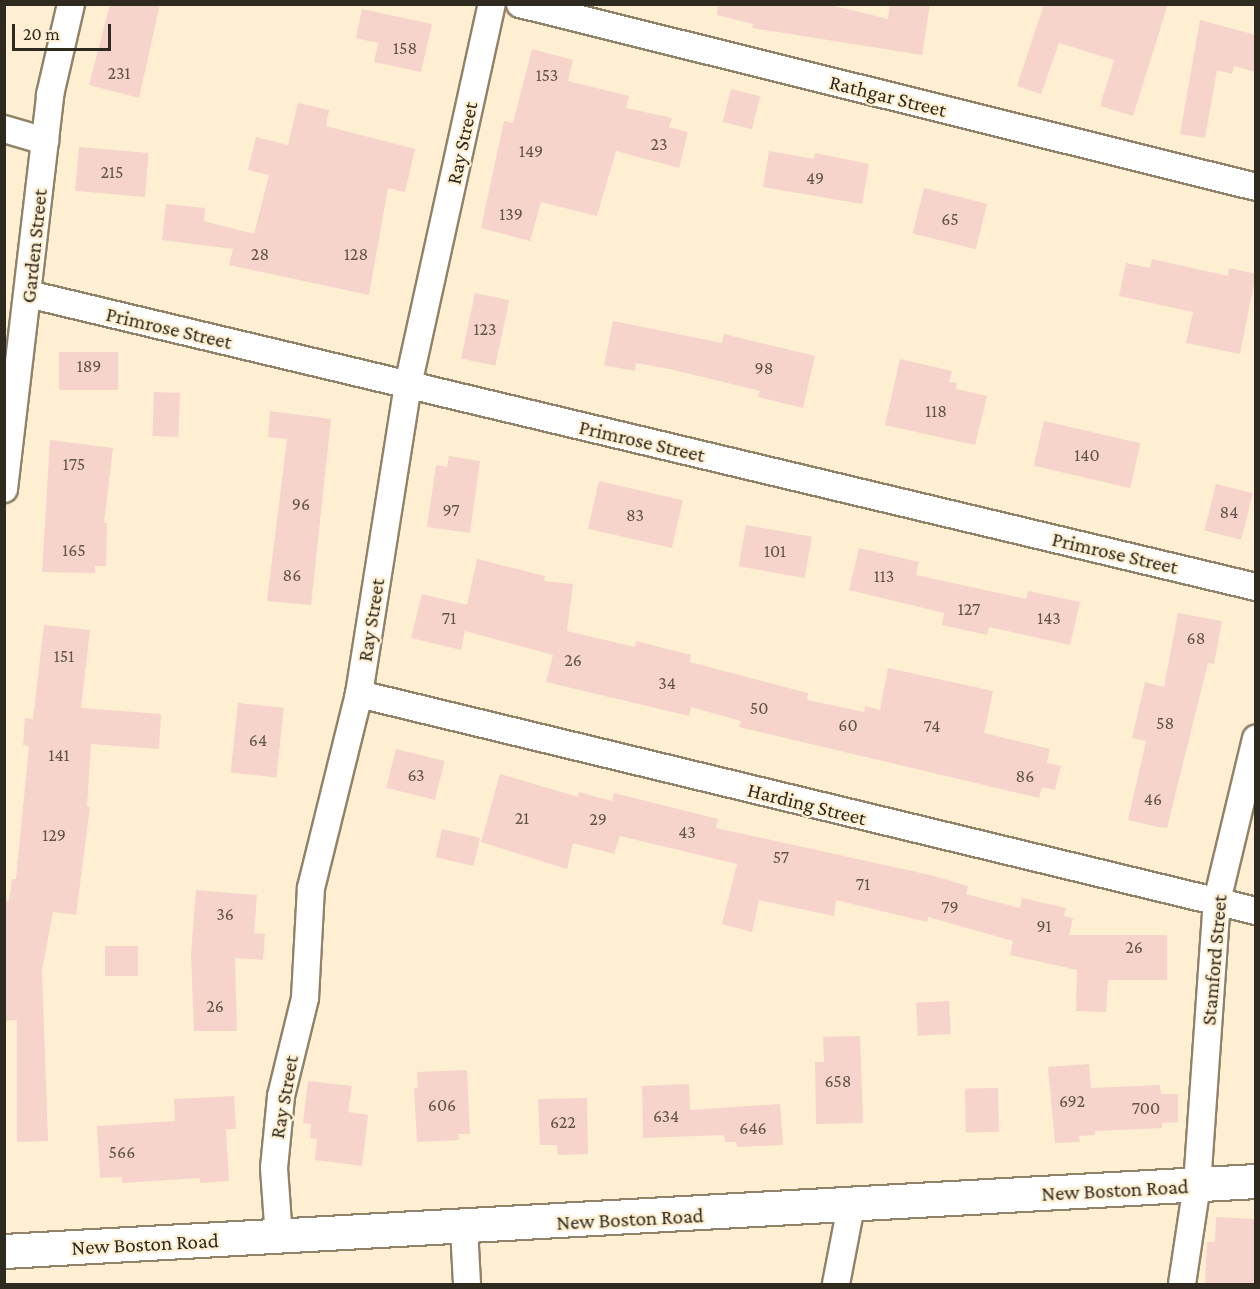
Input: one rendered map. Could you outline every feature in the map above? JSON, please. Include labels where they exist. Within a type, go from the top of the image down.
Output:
[{"type":"street","name":"Garden Street","points":[[4,489],[50,95],[71,4]]},
{"type":"street","name":"Ray Street","points":[[279,1238],[274,1168],[281,1096],[305,998],[311,888],[359,694],[408,385],[492,4]]},
{"type":"street","name":"Rathgar Street","points":[[520,4],[1256,187]]},
{"type":"street","points":[[4,129],[45,141]]},
{"type":"street","name":"Primrose Street","points":[[28,294],[1256,587]]},
{"type":"street","name":"Harding Street","points":[[359,694],[1256,911]]},
{"type":"street","name":"Stamford Street","points":[[1182,1284],[1197,1185],[1217,901],[1256,739]]},
{"type":"street","name":"New Boston Road","points":[[4,1251],[464,1228],[1256,1181]]},
{"type":"street","points":[[836,1284],[851,1206]]},
{"type":"street","points":[[464,1228],[467,1284]]},
{"type":"building","points":[[110,4],[160,4],[139,98],[89,85]]},
{"type":"building","points":[[718,4],[826,4],[888,19],[890,4],[930,4],[922,55],[752,28],[753,24],[717,15]]},
{"type":"building","points":[[1044,4],[1168,4],[1133,116],[1100,106],[1114,60],[1059,43],[1041,94],[1017,86]]},
{"type":"building","points":[[362,9],[432,24],[421,72],[374,62],[378,43],[356,38]]},
{"type":"building","points":[[1200,20],[1256,35],[1256,72],[1234,66],[1232,74],[1217,70],[1205,138],[1180,134]]},
{"type":"building","points":[[532,49],[573,60],[568,81],[629,96],[626,108],[672,118],[669,127],[688,132],[679,168],[616,151],[597,216],[541,202],[530,241],[481,228],[504,121],[513,123]]},
{"type":"building","points":[[731,89],[760,96],[752,129],[723,122]]},
{"type":"building","points":[[298,103],[329,110],[326,126],[415,149],[405,192],[388,188],[369,295],[229,265],[233,249],[162,240],[166,204],[205,208],[204,221],[254,234],[269,175],[248,170],[256,137],[288,145]]},
{"type":"building","points":[[79,147],[149,153],[145,197],[75,191]]},
{"type":"building","points":[[769,151],[814,159],[815,153],[869,164],[862,204],[763,187]]},
{"type":"building","points":[[924,188],[987,204],[976,249],[913,234]]},
{"type":"building","points":[[1152,259],[1228,276],[1229,268],[1256,274],[1240,354],[1186,343],[1193,312],[1119,296],[1126,263],[1150,268]]},
{"type":"building","points":[[475,293],[509,300],[495,366],[461,359]]},
{"type":"building","points":[[613,321],[722,343],[724,334],[815,356],[803,408],[758,397],[760,391],[670,369],[636,363],[635,371],[604,365]]},
{"type":"building","points":[[59,352],[118,352],[118,390],[59,390]]},
{"type":"building","points":[[900,359],[952,371],[949,382],[957,383],[956,389],[987,396],[975,445],[885,425]]},
{"type":"building","points":[[154,392],[180,393],[178,437],[152,436]]},
{"type":"building","points":[[270,411],[331,419],[311,605],[267,601],[287,439],[268,437]]},
{"type":"building","points":[[1044,421],[1140,443],[1130,488],[1034,466]]},
{"type":"building","points":[[50,440],[113,448],[104,523],[107,523],[106,566],[95,566],[95,573],[42,572]]},
{"type":"building","points":[[449,456],[480,461],[470,533],[427,527],[436,465],[447,467]]},
{"type":"building","points":[[599,481],[683,500],[672,548],[588,529]]},
{"type":"building","points":[[1216,484],[1253,493],[1241,540],[1204,531]]},
{"type":"building","points":[[746,525],[812,537],[805,578],[739,566]]},
{"type":"building","points":[[859,548],[919,562],[916,575],[1026,599],[1028,591],[1080,602],[1070,645],[989,627],[987,635],[942,625],[944,613],[849,590]]},
{"type":"building","points":[[477,559],[545,576],[544,581],[573,584],[567,631],[635,647],[636,641],[691,655],[690,662],[808,693],[807,700],[864,712],[865,706],[880,710],[888,668],[993,691],[984,733],[1050,749],[1047,763],[1061,766],[1055,790],[1042,787],[1039,798],[739,727],[741,721],[691,707],[689,716],[546,682],[553,655],[465,631],[461,650],[411,638],[422,594],[467,605]]},
{"type":"building","points":[[1178,613],[1222,621],[1214,664],[1208,663],[1167,828],[1128,820],[1146,741],[1132,738],[1145,682],[1164,687]]},
{"type":"building","points":[[44,625],[90,630],[81,708],[161,714],[159,749],[91,744],[87,806],[90,807],[76,915],[53,912],[42,970],[48,1141],[17,1142],[17,1020],[4,1021],[4,900],[9,901],[12,879],[16,879],[29,746],[23,745],[25,718],[33,719]]},
{"type":"building","points":[[238,703],[284,708],[276,777],[231,773]]},
{"type":"building","points":[[396,749],[445,761],[435,800],[386,788]]},
{"type":"building","points":[[500,774],[578,797],[579,792],[612,801],[614,793],[718,819],[716,828],[930,875],[968,886],[966,894],[1020,908],[1022,898],[1066,908],[1064,916],[1073,918],[1069,935],[1167,935],[1167,980],[1108,980],[1106,1012],[1076,1011],[1077,970],[1010,955],[1013,941],[928,917],[927,922],[836,900],[834,916],[759,900],[752,932],[722,924],[737,864],[620,836],[614,854],[573,843],[567,869],[481,842]]},
{"type":"building","points":[[442,829],[480,838],[473,866],[435,857]]},
{"type":"building","points":[[196,890],[257,895],[254,933],[265,934],[263,960],[235,958],[237,1031],[194,1031],[191,954]]},
{"type":"building","points":[[105,946],[138,946],[138,976],[105,976]]},
{"type":"building","points":[[949,1001],[951,1034],[918,1036],[916,1003]]},
{"type":"building","points":[[860,1036],[863,1123],[816,1124],[815,1062],[824,1062],[823,1037]]},
{"type":"building","points":[[1089,1064],[1091,1088],[1160,1085],[1161,1094],[1178,1094],[1178,1122],[1162,1123],[1162,1128],[1095,1131],[1095,1135],[1079,1136],[1080,1142],[1055,1143],[1048,1067]]},
{"type":"building","points":[[467,1070],[470,1134],[458,1134],[459,1140],[417,1142],[414,1088],[418,1088],[417,1072]]},
{"type":"building","points":[[308,1081],[352,1086],[348,1112],[368,1115],[362,1166],[315,1160],[317,1139],[310,1138],[311,1124],[303,1123]]},
{"type":"building","points":[[689,1084],[690,1110],[780,1104],[783,1145],[737,1147],[736,1142],[725,1142],[724,1135],[643,1138],[642,1086]]},
{"type":"building","points":[[998,1088],[999,1132],[966,1133],[965,1089]]},
{"type":"building","points":[[234,1096],[236,1129],[226,1129],[229,1181],[200,1183],[200,1178],[122,1183],[122,1177],[100,1178],[97,1126],[175,1121],[174,1099]]},
{"type":"building","points":[[587,1098],[588,1154],[558,1155],[557,1145],[540,1145],[538,1099]]},
{"type":"building","points":[[1216,1217],[1256,1219],[1256,1284],[1205,1284],[1207,1242],[1215,1242]]}]
